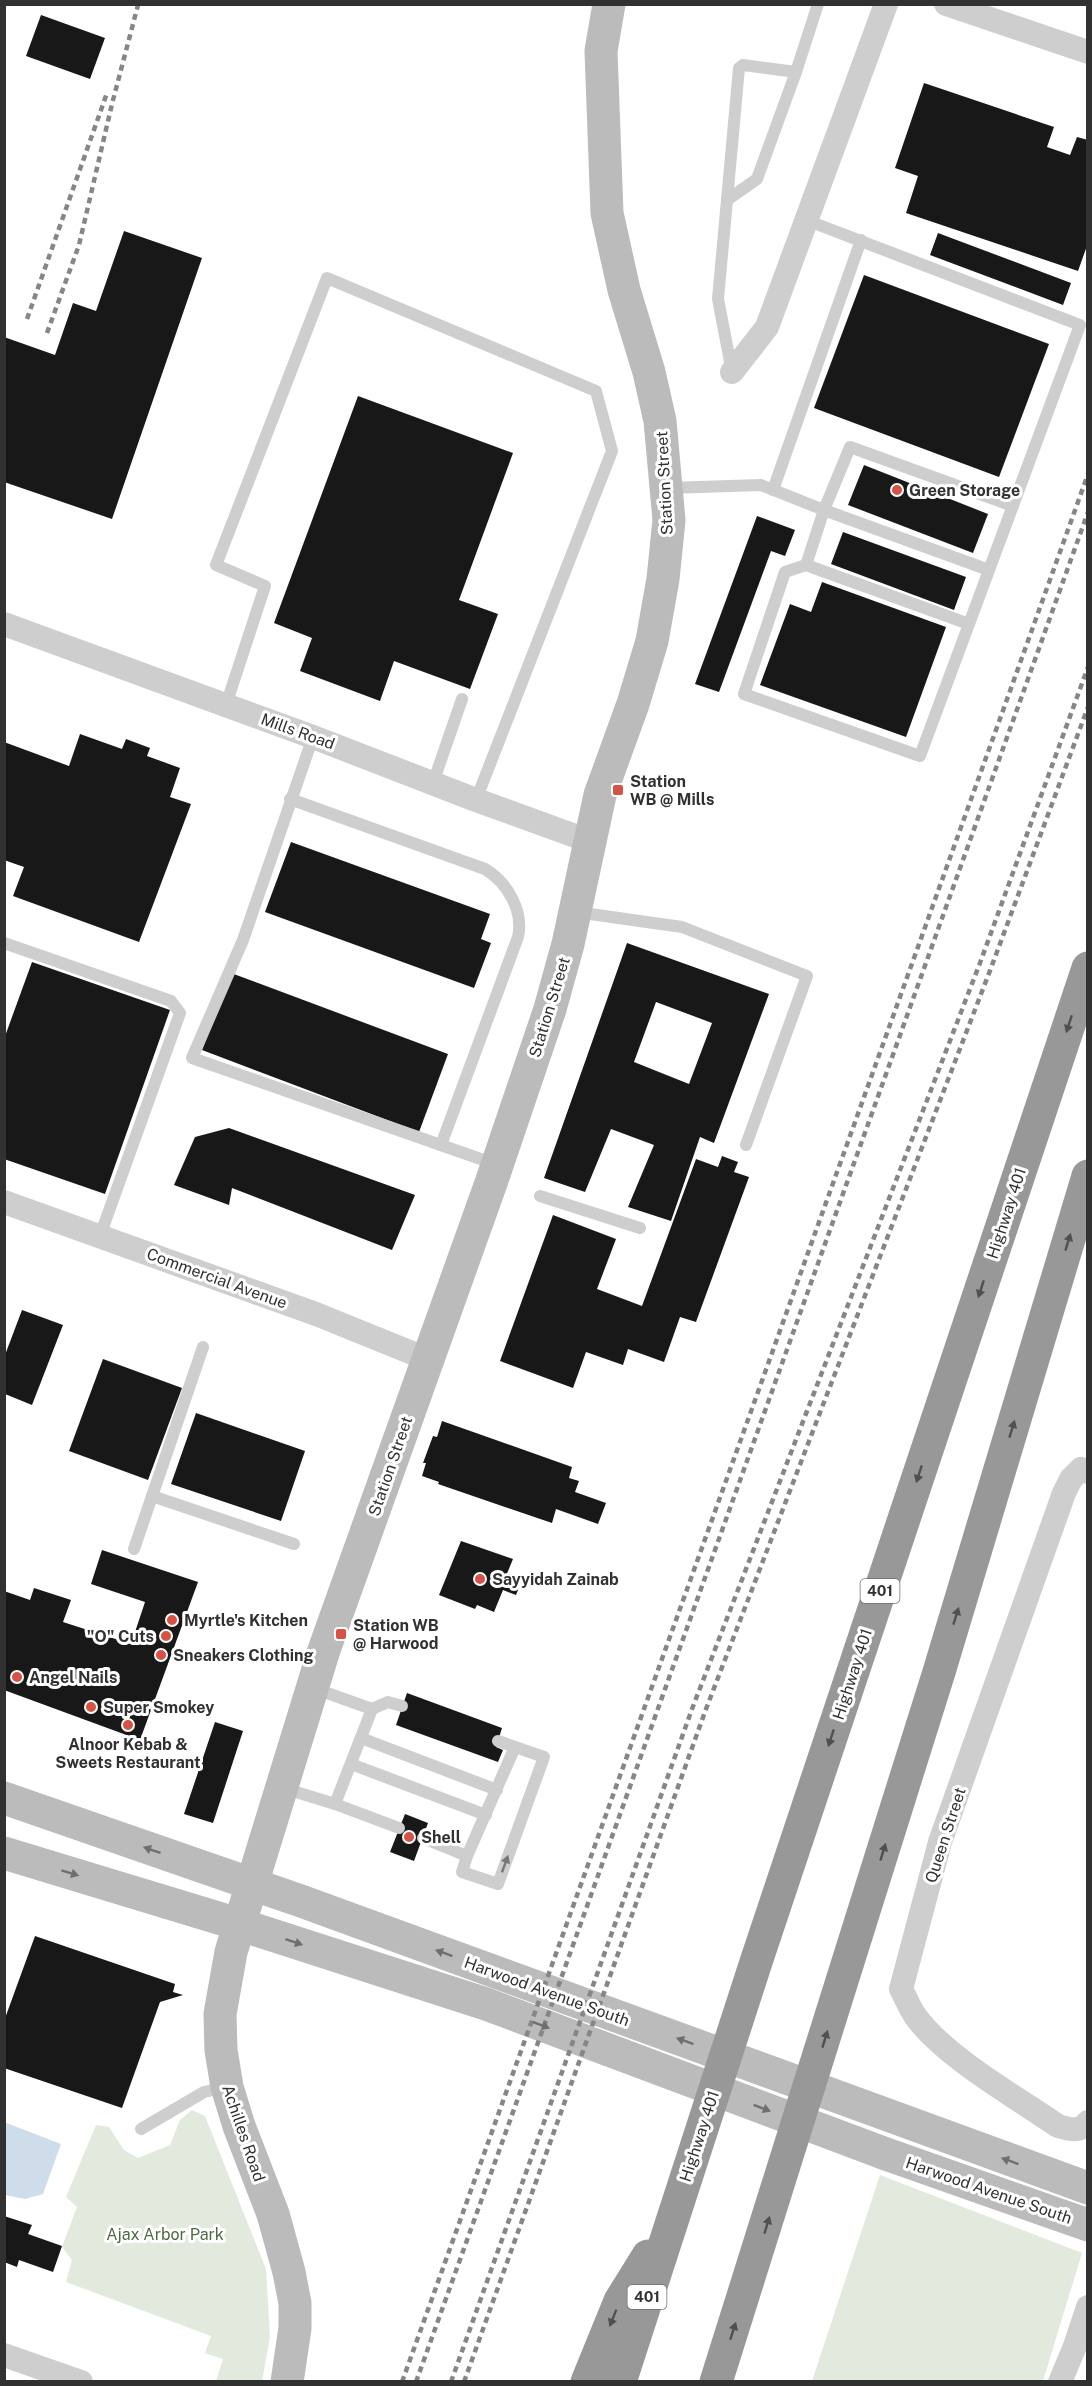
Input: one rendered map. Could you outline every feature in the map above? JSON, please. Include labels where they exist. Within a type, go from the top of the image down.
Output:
[{"type":"highway","name":"Highway 401","points":[[620,2382],[674,2213],[1088,969]]},
{"type":"highway","points":[[716,2382],[936,1683],[1088,1176]]},
{"type":"highway","points":[[587,2382],[620,2301],[674,2213]]},
{"type":"street","name":"Station Street","points":[[250,1884],[312,1687],[550,1009],[575,912],[600,795],[633,704],[651,641],[663,579],[669,520],[660,422],[649,372],[624,290],[607,213],[601,51],[609,4]]},
{"type":"street","name":"Station Street","points":[[603,103],[629,4]]},
{"type":"street","points":[[732,372],[767,327],[886,4]]},
{"type":"street","points":[[946,4],[1088,52]]},
{"type":"street","name":"Mills Road","points":[[4,624],[590,841]]},
{"type":"street","name":"Commercial Avenue","points":[[4,1202],[316,1314],[427,1359]]},
{"type":"street","name":"Queen Street","points":[[1086,2124],[1072,2130],[1058,2126],[960,2059],[935,2038],[916,2017],[901,1989],[940,1842],[1064,1493],[1071,1479],[1081,1469],[1088,1472]]},
{"type":"street","name":"Harwood Avenue South","points":[[4,1798],[499,1972],[1088,2188]]},
{"type":"street","name":"Harwood Avenue South","points":[[4,1852],[486,2004],[886,2154],[1088,2225]]},
{"type":"street","name":"Achilles Road","points":[[250,1884],[231,1952],[220,2014],[220,2050],[227,2087],[239,2126],[273,2214],[289,2272],[295,2303],[295,2328],[287,2382]]},
{"type":"street","points":[[1060,2382],[1088,2307]]},
{"type":"street","points":[[4,2355],[81,2382]]},
{"type":"lane","points":[[727,200],[757,179],[818,4]]},
{"type":"lane","points":[[732,372],[718,299],[740,68],[742,64],[796,72]]},
{"type":"lane","points":[[806,220],[1080,325],[920,756],[744,694],[785,572],[806,566],[969,624]]},
{"type":"lane","points":[[773,490],[861,240]]},
{"type":"lane","points":[[226,705],[265,586],[216,565],[327,278],[596,391],[612,451],[476,800]]},
{"type":"lane","points":[[806,566],[824,510],[850,447],[1013,506]]},
{"type":"lane","points":[[667,488],[761,485],[989,570]]},
{"type":"lane","points":[[433,783],[462,699]]},
{"type":"lane","points":[[313,737],[243,940],[192,1058],[497,1165]]},
{"type":"lane","points":[[290,799],[485,869],[499,878],[510,894],[518,915],[519,933],[441,1145]]},
{"type":"lane","points":[[575,912],[682,927],[807,976],[746,1146]]},
{"type":"lane","points":[[4,943],[171,1000],[180,1013],[100,1236]]},
{"type":"lane","points":[[540,1196],[640,1228]]},
{"type":"lane","points":[[134,1549],[203,1347]]},
{"type":"lane","points":[[152,1496],[294,1544]]},
{"type":"lane","points":[[312,1687],[372,1709],[388,1702],[402,1706]]},
{"type":"lane","points":[[335,1804],[372,1709]]},
{"type":"lane","points":[[361,1738],[497,1790]]},
{"type":"lane","points":[[498,1740],[544,1757],[498,1884],[462,1872],[515,1747]]},
{"type":"lane","points":[[351,1764],[486,1815]]},
{"type":"lane","points":[[282,1788],[335,1804],[399,1828]]},
{"type":"lane","points":[[423,1838],[467,1856]]},
{"type":"lane","points":[[141,2129],[204,2092],[227,2087]]},
{"type":"green space","name":"Ajax Arbor Park","points":[[192,2110],[205,2116],[266,2269],[270,2337],[262,2381],[216,2381],[223,2359],[205,2353],[211,2336],[66,2282],[72,2260],[62,2247],[77,2207],[66,2197],[96,2125],[109,2127],[124,2150],[138,2158],[170,2145],[180,2120]]},
{"type":"green space","points":[[880,2175],[1082,2253],[1043,2381],[812,2381]]},
{"type":"water","points":[[4,2122],[61,2144],[43,2194],[25,2199],[5,2195]]},
{"type":"building","points":[[41,15],[105,38],[90,79],[26,56]]},
{"type":"building","points":[[924,83],[1054,127],[1047,147],[1070,155],[1077,137],[1088,140],[1088,243],[1078,271],[906,213],[918,176],[895,168]]},
{"type":"building","points":[[124,231],[202,258],[112,519],[4,482],[4,337],[55,355],[73,303],[96,311]]},
{"type":"building","points":[[938,233],[1071,283],[1063,305],[930,255]]},
{"type":"building","points":[[864,275],[1049,344],[999,477],[814,408]]},
{"type":"building","points":[[358,396],[513,453],[459,600],[498,614],[470,689],[394,661],[380,701],[300,671],[312,638],[274,623]]},
{"type":"building","points":[[864,465],[988,514],[973,553],[848,505]]},
{"type":"building","points":[[757,516],[795,530],[785,556],[771,551],[719,692],[695,684]]},
{"type":"building","points":[[843,532],[966,577],[954,610],[831,564]]},
{"type":"building","points":[[822,582],[946,627],[906,737],[760,685],[790,604],[811,612]]},
{"type":"building","points":[[80,734],[122,749],[126,739],[150,748],[147,756],[180,768],[170,797],[191,804],[139,942],[13,896],[24,867],[4,860],[4,742],[69,766]]},
{"type":"building","points":[[291,842],[490,914],[481,939],[491,943],[474,988],[265,912]]},
{"type":"building","points":[[627,943],[769,994],[714,1143],[700,1137],[671,1221],[628,1207],[654,1145],[611,1129],[585,1192],[544,1178]],"holes":[[[656,1002],[712,1023],[689,1084],[634,1062]]]},
{"type":"building","points":[[32,962],[170,1010],[105,1194],[4,1159],[4,1039]]},
{"type":"building","points":[[231,973],[448,1054],[419,1132],[202,1050]]},
{"type":"building","points":[[229,1128],[415,1195],[392,1250],[232,1188],[229,1205],[174,1185],[195,1137]]},
{"type":"building","points":[[722,1156],[738,1162],[734,1172],[749,1177],[696,1322],[680,1317],[664,1362],[628,1349],[623,1365],[586,1352],[573,1388],[500,1361],[553,1215],[616,1239],[597,1289],[642,1306],[696,1159],[718,1167]]},
{"type":"building","points":[[22,1310],[63,1325],[32,1405],[5,1394],[5,1355]]},
{"type":"building","points":[[103,1359],[182,1388],[148,1480],[69,1451]]},
{"type":"building","points":[[196,1413],[305,1451],[281,1521],[171,1484]]},
{"type":"building","points":[[442,1421],[572,1467],[569,1478],[579,1481],[575,1492],[606,1503],[598,1524],[556,1509],[552,1523],[438,1484],[439,1482],[422,1476],[426,1463],[423,1463],[433,1436],[437,1437]]},
{"type":"building","name":"Sayyidah Zainab","points":[[461,1541],[513,1559],[506,1576],[521,1582],[516,1595],[503,1590],[494,1612],[477,1605],[475,1609],[439,1595]]},
{"type":"building","points":[[102,1550],[198,1582],[140,1740],[4,1690],[4,1591],[30,1600],[34,1588],[71,1600],[63,1622],[131,1644],[145,1602],[91,1584]]},
{"type":"building","points":[[407,1693],[502,1728],[496,1747],[503,1750],[498,1762],[396,1725]]},
{"type":"building","points":[[215,1722],[243,1731],[213,1823],[184,1814]]},
{"type":"building","points":[[405,1814],[428,1823],[414,1861],[390,1852]]},
{"type":"building","points":[[35,1936],[175,1984],[173,1992],[183,1995],[160,2002],[122,2108],[4,2068],[4,2021]]},
{"type":"building","points":[[4,2216],[32,2225],[28,2234],[62,2246],[53,2272],[19,2260],[17,2267],[4,2262]]},
{"type":"railway","points":[[47,333],[79,245],[138,5]]},
{"type":"railway","points":[[27,319],[107,93]]},
{"type":"railway","points":[[402,2382],[1088,474]]},
{"type":"railway","points":[[416,2382],[1088,512]]},
{"type":"railway","points":[[451,2382],[692,1709],[980,963],[1088,667]]},
{"type":"railway","points":[[464,2382],[706,1709],[991,968],[1088,707]]},
{"type":"place","name":"Green Storage","points":[[897,490]]},
{"type":"place","name":"Station WB @ Mills","points":[[618,790]]},
{"type":"place","name":"Sayyidah Zainab","points":[[480,1579]]},
{"type":"place","name":"Myrtle's Kitchen","points":[[172,1620]]},
{"type":"place","name":"Station WB @ Harwood","points":[[341,1634]]},
{"type":"place","name":"\"O\" Cuts","points":[[166,1636]]},
{"type":"place","name":"Sneakers Clothing","points":[[161,1655]]},
{"type":"place","name":"Angel Nails","points":[[17,1677]]},
{"type":"place","name":"Super Smokey","points":[[91,1707]]},
{"type":"place","name":"Alnoor Kebab & Sweets Restaurant","points":[[128,1725]]},
{"type":"place","name":"Shell","points":[[409,1837]]}]
